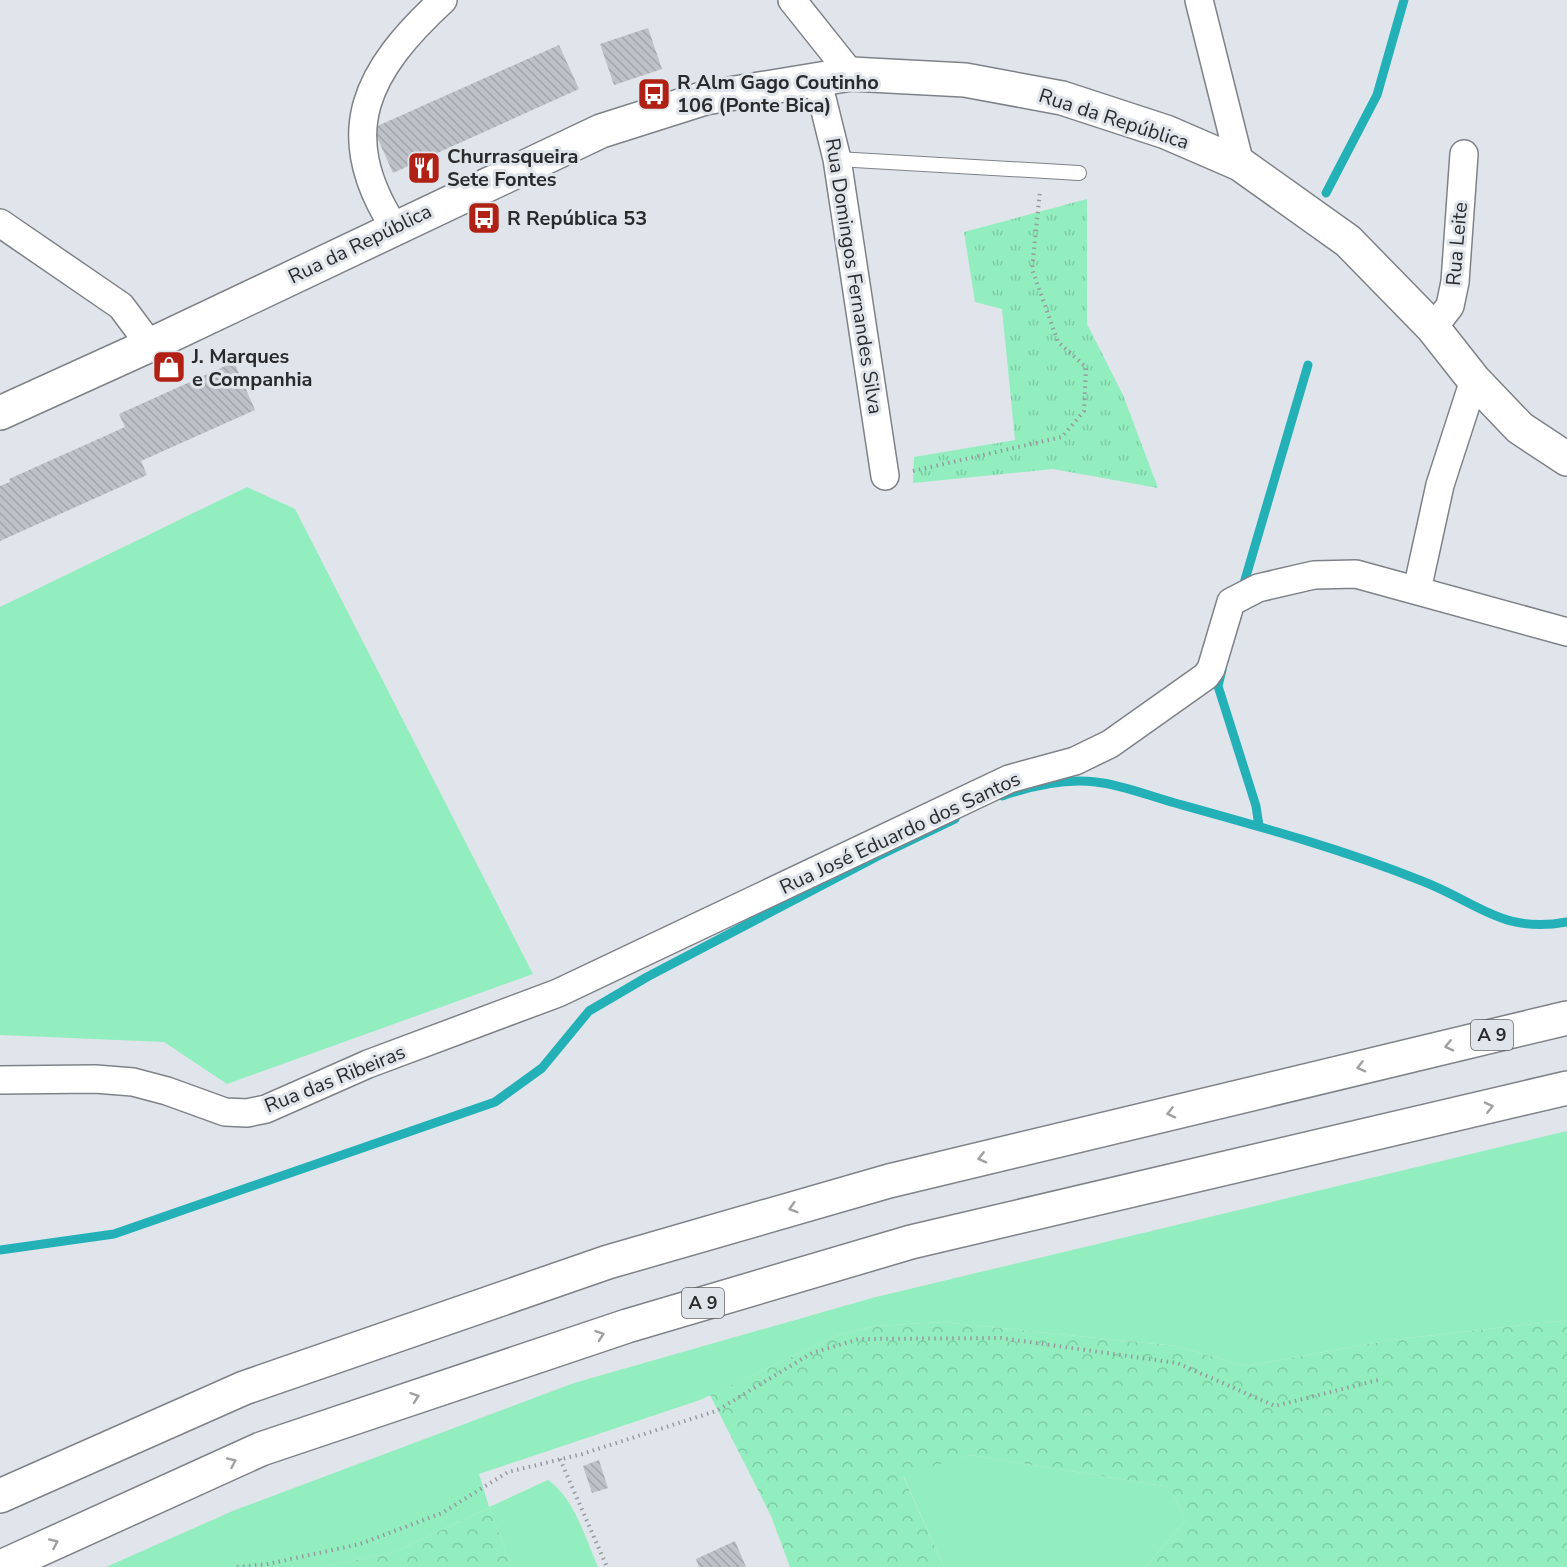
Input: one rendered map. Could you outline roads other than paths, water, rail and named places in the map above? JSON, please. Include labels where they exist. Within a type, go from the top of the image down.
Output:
[{"type":"main road","name":"Rua da República","points":[[0,413],[150,345],[394,227],[601,131],[705,98],[851,74],[965,80],[1062,98],[1166,132],[1240,164],[1348,241],[1433,328],[1474,380],[1520,428],[1567,459]]},
{"type":"main road","name":"A 9","points":[[0,1496],[244,1388],[608,1262],[889,1181],[1567,1018]]},
{"type":"main road","name":"A 9","points":[[1,1567],[261,1449],[627,1326],[910,1242],[1567,1088]]},
{"type":"street","points":[[394,227],[385,212],[363,157],[361,142],[365,104],[380,76],[411,30],[443,0]]},
{"type":"street","points":[[792,0],[851,74]]},
{"type":"street","points":[[1199,0],[1240,164]]},
{"type":"street","name":"Rua Domingos Fernandes Silva","points":[[817,78],[837,159],[885,476]]},
{"type":"street","name":"Rua Leite","points":[[1433,328],[1450,306],[1455,282],[1464,154]]},
{"type":"street","points":[[0,223],[121,306],[150,345]]},
{"type":"street","points":[[1417,590],[1440,485],[1474,380]]},
{"type":"street","name":"Rua José Eduardo dos Santos","points":[[558,993],[1009,779],[1075,761],[1110,744],[1206,676],[1211,669],[1232,602],[1258,588],[1314,575],[1356,574],[1567,632]]},
{"type":"street","name":"Rua das Ribeiras","points":[[0,1080],[95,1079],[133,1082],[167,1091],[225,1112],[247,1113],[266,1109],[368,1064],[558,993]]},
{"type":"lane","points":[[837,159],[1042,172],[1079,172]]},
{"type":"waterway","points":[[1326,193],[1377,95],[1404,0]]},
{"type":"waterway","points":[[1242,590],[1308,365]]},
{"type":"waterway","points":[[1222,670],[1218,686],[1256,806],[1259,826]]},
{"type":"waterway","points":[[1002,796],[1061,782],[1085,781],[1116,786],[1331,848],[1422,881],[1508,920],[1544,925],[1567,922]]},
{"type":"waterway","points":[[0,1250],[114,1234],[495,1102],[542,1068],[589,1011],[647,977],[876,857],[955,819]]},
{"type":"place","name":"R Alm Gago Coutinho 106 (Ponte Bica)","points":[[654,94]]},
{"type":"place","name":"Churrasqueira Sete Fontes","points":[[424,168]]},
{"type":"place","name":"R República 53","points":[[484,218]]},
{"type":"place","name":"J. Marques e Companhia","points":[[169,367]]}]
